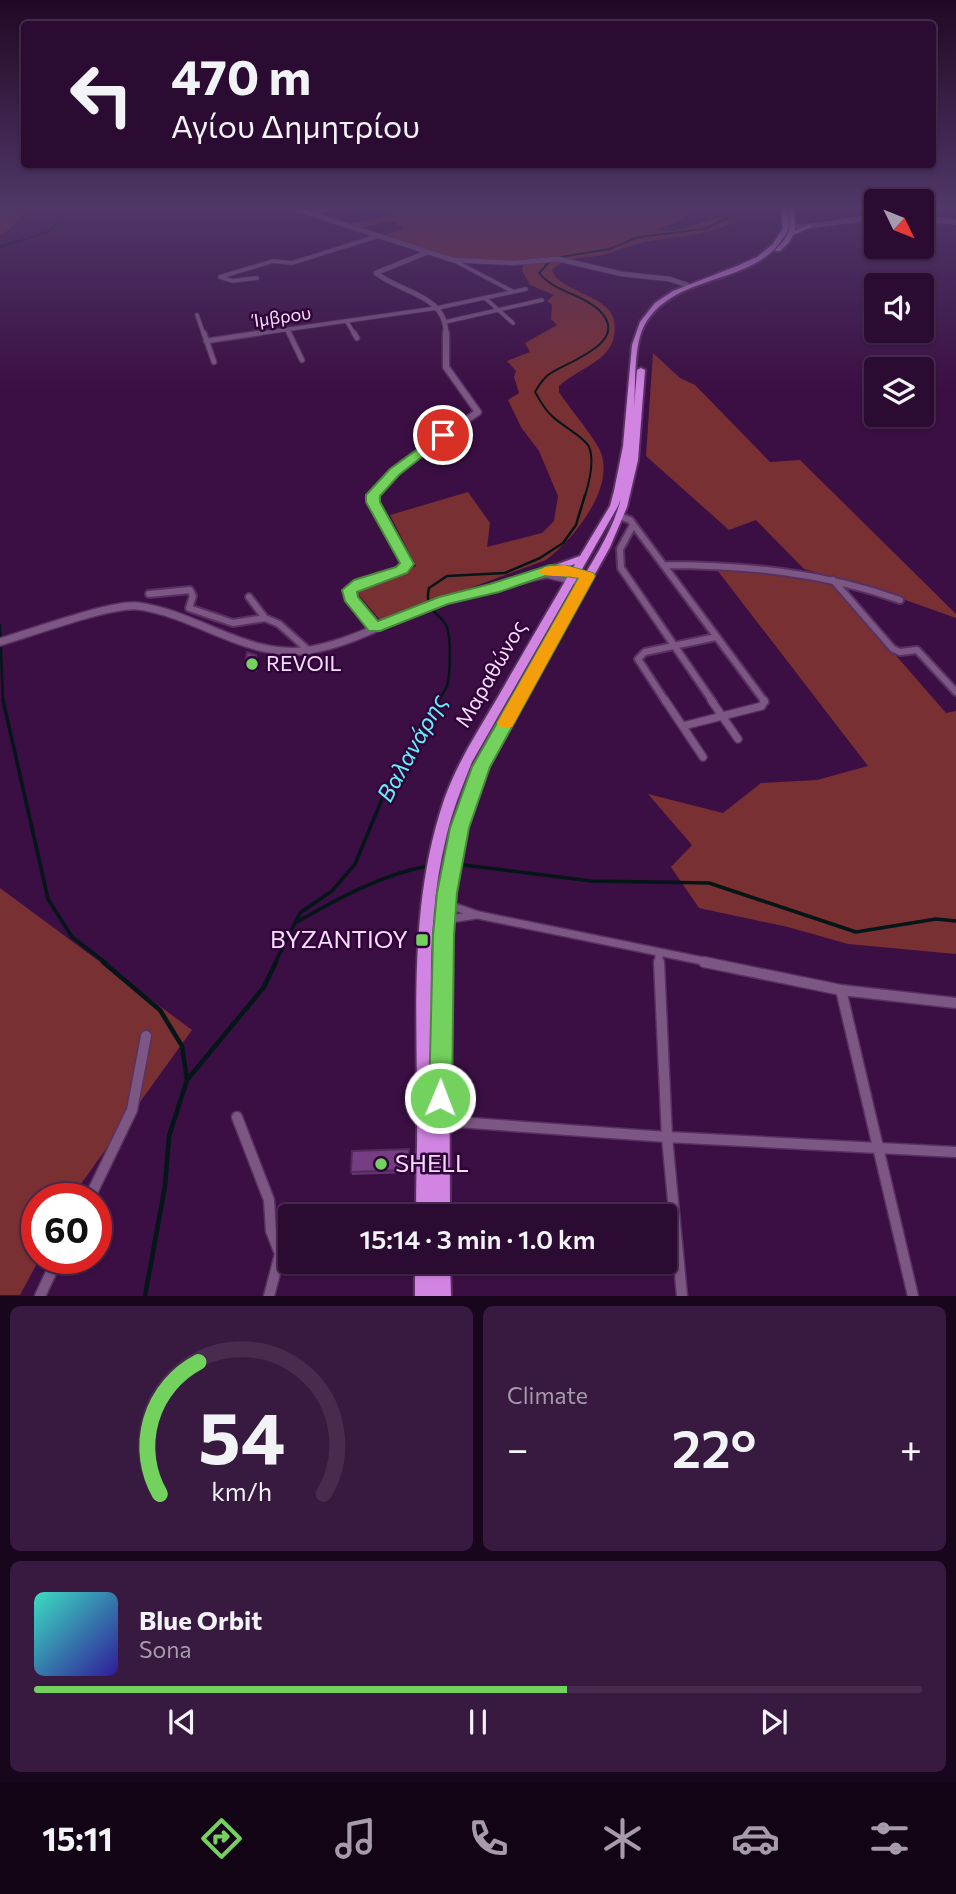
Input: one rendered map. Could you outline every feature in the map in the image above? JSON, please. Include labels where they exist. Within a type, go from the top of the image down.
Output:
[{"type":"main road","name":"Μαραθώνος","points":[[441,1204],[445,912],[454,848],[464,812],[481,767],[580,577],[584,558],[609,519],[622,480],[638,334],[652,310],[687,285],[731,267]]},
{"type":"main road","name":"Μαραθώνος","points":[[424,1204],[425,1076],[422,1013],[427,910],[435,851],[452,793],[466,761],[619,516],[634,460],[643,344],[649,324],[659,311],[677,296],[743,267]]},
{"type":"main road","points":[[550,570],[584,558]]},
{"type":"main road","points":[[424,1274],[424,1296]]},
{"type":"main road","points":[[441,1274],[442,1296]]},
{"type":"street","points":[[252,267],[220,277],[231,281],[257,278]]},
{"type":"street","points":[[375,628],[351,598],[350,590],[359,584],[401,570],[407,564],[373,502],[375,491],[394,472],[435,440],[478,412],[447,369],[444,359],[449,332],[438,308],[430,301],[376,274],[391,267]]},
{"type":"street","points":[[468,267],[512,289],[511,292]]},
{"type":"street","points":[[594,267],[622,274],[669,279],[687,285]]},
{"type":"street","name":"Ίμβρου","points":[[206,341],[438,308],[526,289]]},
{"type":"street","points":[[485,298],[513,323]]},
{"type":"street","points":[[445,322],[542,300]]},
{"type":"street","points":[[197,315],[214,362]]},
{"type":"street","points":[[347,322],[357,338]]},
{"type":"street","points":[[287,330],[302,360]]},
{"type":"street","points":[[619,516],[630,520],[632,527],[765,702],[762,706],[683,726]]},
{"type":"street","points":[[632,527],[620,549],[621,568],[738,739]]},
{"type":"street","points":[[663,565],[753,566],[798,572],[900,600]]},
{"type":"street","points":[[0,642],[121,607],[139,606],[179,614],[264,651],[309,650],[375,628],[439,602],[550,570],[580,577]]},
{"type":"street","points":[[535,576],[580,577]]},
{"type":"street","points":[[833,580],[893,649],[900,652],[917,650],[956,692]]},
{"type":"street","points":[[149,594],[190,590],[193,596],[189,608],[201,614],[233,623],[265,618]]},
{"type":"street","points":[[249,597],[265,618],[279,624],[309,650]]},
{"type":"street","points":[[703,757],[638,659],[641,653],[716,637]]},
{"type":"street","points":[[427,910],[478,915],[841,990],[956,1003]]},
{"type":"street","points":[[659,954],[667,1137],[682,1296]]},
{"type":"street","points":[[841,990],[913,1296]]},
{"type":"street","points":[[97,1183],[132,1110],[146,1036]]},
{"type":"street","points":[[237,1117],[269,1200],[271,1231],[280,1254],[269,1296]]},
{"type":"street","points":[[440,1121],[667,1137],[956,1152]]},
{"type":"street","points":[[40,1296],[50,1274]]},
{"type":"shaded area","points":[[523,267],[555,267],[552,270],[556,277],[603,304],[614,320],[615,334],[605,353],[559,386],[559,392],[593,438],[603,460],[599,492],[581,524],[546,560],[381,621],[357,593],[359,588],[416,566],[390,515],[468,492],[490,523],[487,547],[542,533],[554,521],[558,496],[539,451],[521,427],[508,400],[519,393],[514,377],[516,371],[507,361],[530,352],[525,343],[557,325],[551,319],[552,305],[547,301],[554,295],[530,285]]},
{"type":"shaded area","points":[[653,353],[680,378],[695,385],[770,462],[800,460],[956,614],[956,618],[863,585],[804,569],[756,520],[729,530],[646,456]]},
{"type":"shaded area","points":[[714,566],[831,581],[946,713],[956,711],[956,954],[848,944],[788,927],[699,908],[671,867],[692,845],[648,794],[723,813],[761,783],[817,780],[868,766]]},
{"type":"shaded area","points":[[0,888],[192,1030],[82,1183],[21,1183],[21,1274],[31,1274],[20,1295],[0,1295]]},
{"type":"building","name":"REVOIL","points":[[247,652],[256,655],[256,668],[245,665]]},
{"type":"building","name":"SHELL","points":[[409,1149],[408,1170],[351,1172],[352,1151]]},
{"type":"waterway","name":"Βαλανάρης","points":[[544,267],[539,273],[546,280],[592,304],[607,322],[608,332],[602,342],[593,350],[548,375],[535,392],[549,413],[583,439],[589,447],[590,478],[585,496]]},
{"type":"waterway","name":"Βαλανάρης","points":[[438,702],[448,682],[450,643],[446,625],[429,603],[429,588],[447,576],[505,573],[540,558],[563,543],[576,525],[585,495]]},
{"type":"waterway","points":[[0,625],[3,702]]},
{"type":"waterway","points":[[3,700],[48,899],[72,937],[106,963]]},
{"type":"waterway","name":"Βαλανάρης","points":[[275,963],[300,913],[332,891],[355,864],[390,780],[406,759],[439,700]]},
{"type":"waterway","points":[[456,864],[591,881],[709,883],[856,932],[936,919],[956,921]]},
{"type":"waterway","points":[[297,922],[377,881],[428,866]]},
{"type":"waterway","points":[[103,962],[160,1010],[182,1046],[187,1080]]},
{"type":"waterway","name":"Βαλανάρης","points":[[187,1080],[264,987],[276,962]]},
{"type":"waterway","points":[[145,1296],[165,1186],[169,1136],[187,1080]]},
{"type":"slow traffic","points":[[506,723],[588,576],[564,570],[545,572]]},
{"type":"place","name":"REVOIL","points":[[252,664]]},
{"type":"place","name":"ΒΥΖΑΝΤΙΟΥ","points":[[422,940]]},
{"type":"place","name":"SHELL","points":[[381,1164]]},
{"type":"route","points":[[440,1098],[442,967],[447,893],[459,828],[481,767],[588,576],[567,570],[550,570],[444,600],[375,628],[358,609],[349,594],[350,590],[359,584],[401,570],[407,564],[390,528],[373,502],[373,495],[394,472],[443,435]]}]
